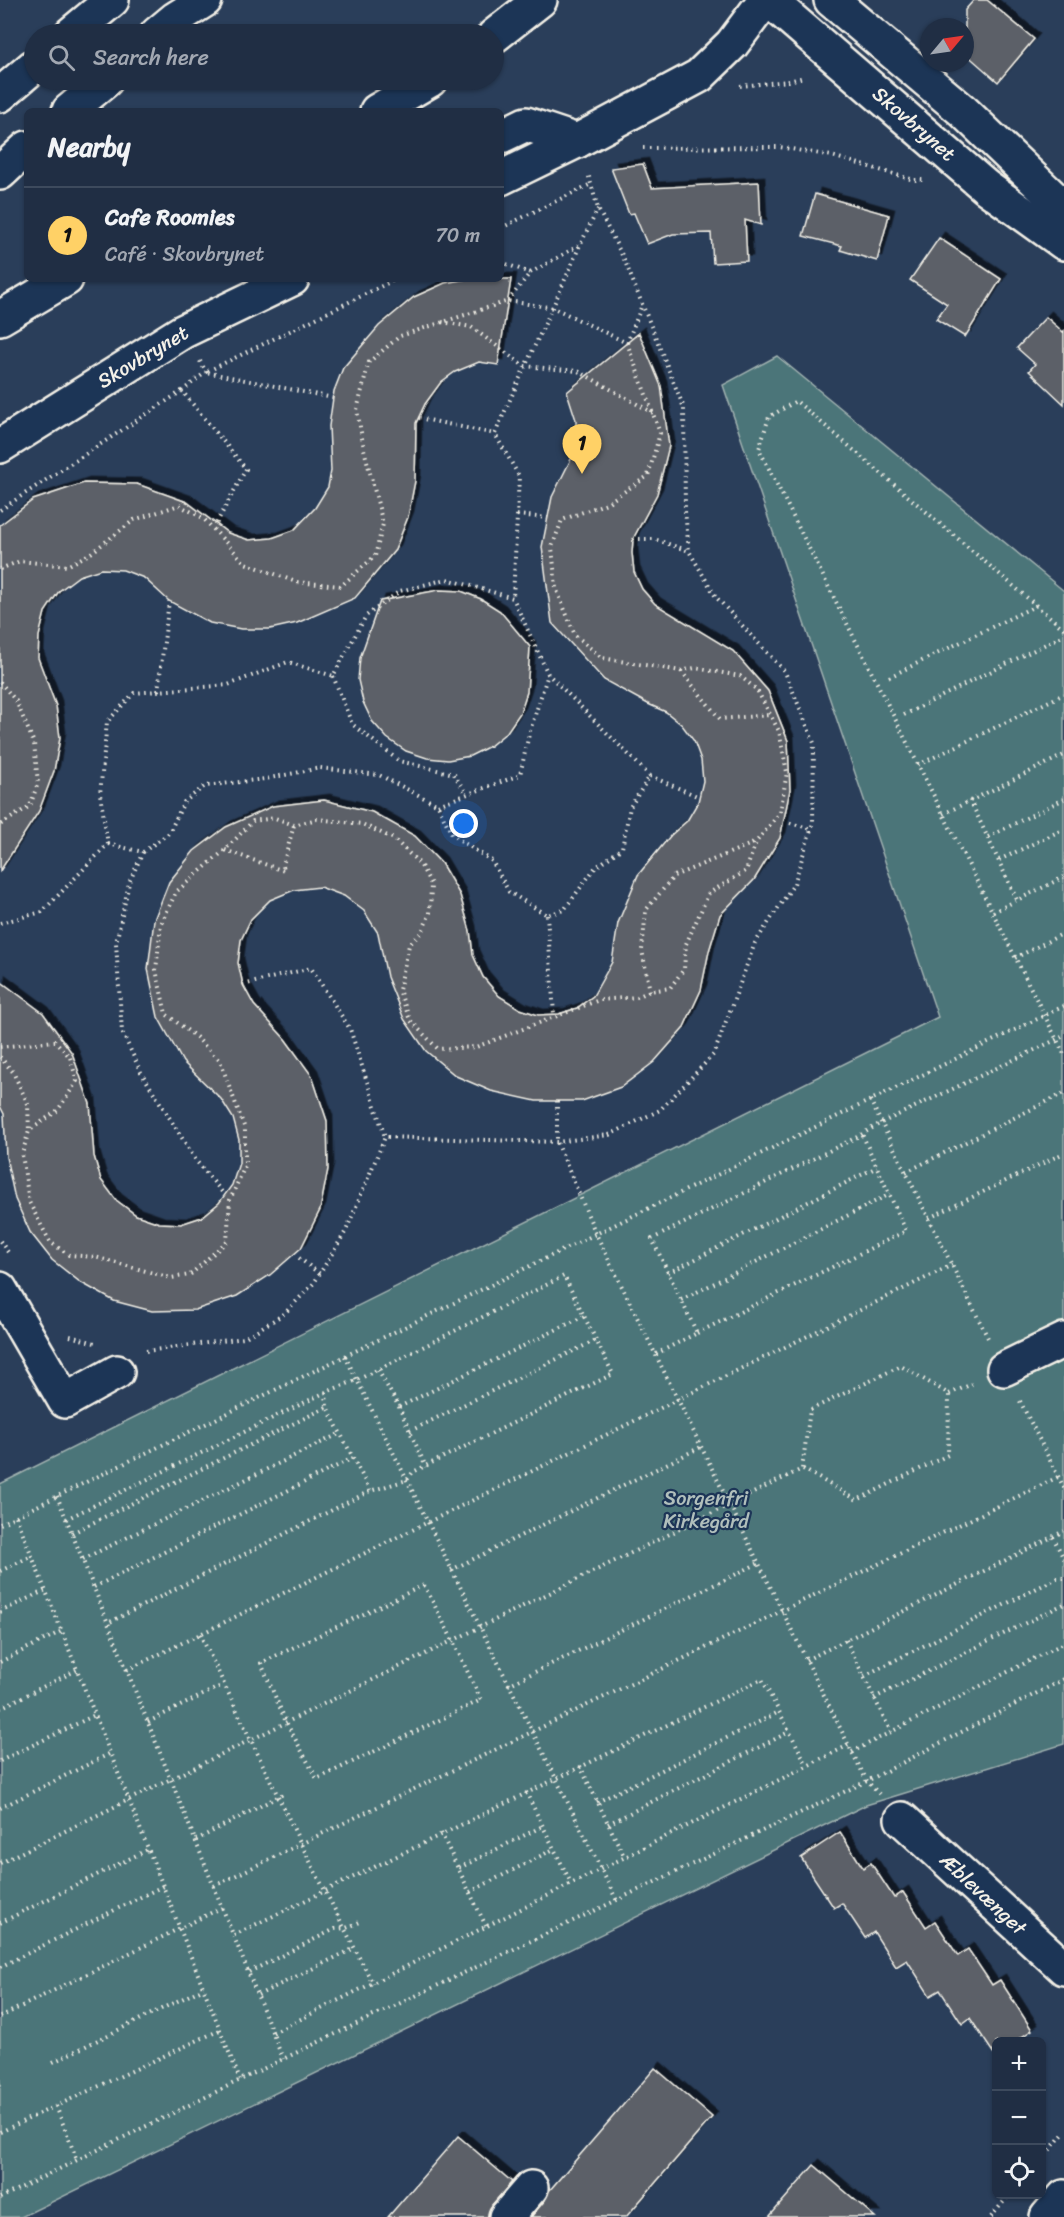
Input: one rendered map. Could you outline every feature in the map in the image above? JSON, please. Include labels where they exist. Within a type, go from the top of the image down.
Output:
[{"type":"main road","points":[[83,24],[112,0]]},
{"type":"main road","points":[[169,24],[205,0]]},
{"type":"main road","points":[[504,28],[540,0]]},
{"type":"main road","name":"Skovbrynet","points":[[504,177],[577,141],[699,76],[732,44],[767,0],[986,186],[1064,243]]},
{"type":"main road","name":"Skovbrynet","points":[[831,0],[963,111],[1064,208]]},
{"type":"main road","points":[[0,95],[24,75]]},
{"type":"main road","points":[[73,108],[94,90]]},
{"type":"main road","points":[[382,108],[413,90]]},
{"type":"main road","points":[[504,135],[526,124],[577,141]]},
{"type":"main road","points":[[0,173],[24,151]]},
{"type":"main road","points":[[0,318],[61,282]]},
{"type":"main road","name":"Skovbrynet","points":[[0,446],[182,332],[286,282]]},
{"type":"main road","points":[[7,1275],[65,1401],[110,1358]]},
{"type":"main road","points":[[1004,1369],[1064,1340]]},
{"type":"main road","name":"Æblevænget","points":[[902,1819],[1064,1968]]},
{"type":"main road","points":[[506,2217],[531,2188]]},
{"type":"main road","points":[[1047,2217],[1064,2198]]},
{"type":"path","points":[[699,76],[734,87],[789,81],[802,78],[828,51]]},
{"type":"path","points":[[606,125],[634,148],[779,147],[832,156],[914,180],[930,181]]},
{"type":"path","points":[[385,1137],[557,1142],[609,1135],[660,1110],[714,1054],[755,943],[794,884],[812,829],[814,743],[785,672],[716,597],[689,551],[685,511],[684,408],[624,259],[598,209],[577,141]]},
{"type":"path","points":[[504,227],[591,184]]},
{"type":"path","points":[[495,434],[524,366],[554,308],[580,245],[598,209]]},
{"type":"path","points":[[508,301],[530,273],[580,245]]},
{"type":"path","points":[[504,263],[530,273]]},
{"type":"path","points":[[0,510],[206,372],[390,282]]},
{"type":"path","points":[[0,568],[20,561],[68,566],[91,554],[134,520],[179,505],[203,518],[245,563],[296,582],[341,586],[375,556],[383,524],[363,449],[357,410],[369,362],[399,336],[508,301],[554,308],[627,343]]},
{"type":"path","points":[[0,1057],[13,1072],[28,1104],[29,1131],[22,1154],[29,1202],[50,1242],[69,1255],[95,1257],[171,1278],[190,1275],[227,1241],[230,1200],[246,1166],[245,1129],[220,1061],[196,1037],[166,1014],[156,970],[161,924],[176,892],[225,850],[253,821],[275,818],[294,825],[318,819],[362,824],[394,839],[420,864],[431,884],[430,913],[422,932],[409,945],[399,990],[411,1020],[438,1049],[476,1047],[598,1000],[637,997],[650,991],[669,988],[684,969],[686,944],[710,892],[746,872],[756,842],[780,813],[788,772],[779,731],[757,690],[740,676],[695,668],[681,671],[602,658],[575,635],[556,588],[552,547],[562,520],[607,503],[648,476],[660,433],[655,414],[627,343],[642,304]]},
{"type":"path","points":[[441,322],[471,327],[524,366],[578,371],[655,414]]},
{"type":"path","points":[[206,372],[333,398]]},
{"type":"path","points":[[182,390],[246,469],[216,524]]},
{"type":"path","points":[[1064,628],[796,401],[769,417],[759,449],[1064,1054]]},
{"type":"path","points":[[419,418],[495,434],[519,476],[513,598],[548,674],[650,777],[697,796]]},
{"type":"path","points":[[516,515],[548,518]]},
{"type":"path","points":[[633,539],[654,539],[689,551]]},
{"type":"path","points":[[333,676],[366,616],[400,591],[447,579],[513,598]]},
{"type":"path","points":[[158,691],[169,601]]},
{"type":"path","points":[[889,677],[1037,605]]},
{"type":"path","points":[[904,715],[1064,634]]},
{"type":"path","points":[[108,844],[100,794],[107,722],[134,693],[228,685],[288,662],[333,676]]},
{"type":"path","points":[[681,671],[720,719],[770,715]]},
{"type":"path","points":[[438,805],[520,775],[548,674]]},
{"type":"path","points":[[333,676],[352,724],[399,761],[454,774],[466,794]]},
{"type":"path","points":[[0,682],[16,701],[34,743],[38,783],[30,806],[0,825]]},
{"type":"path","points":[[918,765],[1064,694]]},
{"type":"path","points":[[943,814],[1064,755]]},
{"type":"path","points":[[222,1192],[197,1162],[141,1072],[122,1032],[116,943],[129,883],[143,852],[169,833],[184,802],[205,786],[266,779],[320,768],[379,775],[438,805],[452,835],[492,861],[509,892],[547,915],[564,910],[595,868],[622,848],[630,807],[650,777]]},
{"type":"path","points":[[988,837],[1064,799]]},
{"type":"path","points":[[970,800],[1017,900]]},
{"type":"path","points":[[790,823],[812,829]]},
{"type":"path","points":[[225,850],[284,871],[283,865],[294,825]]},
{"type":"path","points":[[999,860],[1064,829]]},
{"type":"path","points":[[650,991],[642,950],[646,909],[674,876],[756,842]]},
{"type":"path","points":[[108,844],[143,852]]},
{"type":"path","points":[[0,923],[42,912],[108,844]]},
{"type":"path","points":[[993,912],[1064,877]]},
{"type":"path","points":[[547,915],[554,1014]]},
{"type":"path","points":[[1015,958],[1064,933]]},
{"type":"path","points":[[142,1351],[244,1338],[284,1314],[314,1283],[346,1231],[385,1137],[350,1029],[311,968],[243,985]]},
{"type":"path","points":[[0,1524],[1064,1006]]},
{"type":"path","points":[[697,1334],[652,1239],[881,1123],[1064,1036]]},
{"type":"path","points":[[0,1047],[55,1041],[70,1057],[77,1081],[58,1110],[29,1131]]},
{"type":"path","points":[[906,1172],[1064,1093]]},
{"type":"path","points":[[870,1100],[1064,1488]]},
{"type":"path","points":[[557,1101],[557,1142],[596,1234],[867,1781]]},
{"type":"path","points":[[656,1354],[906,1231],[862,1134]]},
{"type":"path","points":[[929,1218],[1064,1153]]},
{"type":"path","points":[[668,1272],[877,1167]]},
{"type":"path","points":[[681,1300],[890,1194]]},
{"type":"path","points":[[0,1241],[7,1275]]},
{"type":"path","points":[[299,1258],[320,1274]]},
{"type":"path","points":[[127,1670],[952,1265]]},
{"type":"path","points":[[66,1519],[326,1392],[378,1370],[564,1276],[613,1374],[413,1472],[407,1480],[370,1491],[108,1623]]},
{"type":"path","points":[[399,1407],[584,1316]]},
{"type":"path","points":[[64,1327],[71,1336],[110,1358]]},
{"type":"path","points":[[410,1431],[596,1340]]},
{"type":"path","points":[[345,1356],[617,1901]]},
{"type":"path","points":[[802,1469],[810,1410],[901,1366],[949,1394]]},
{"type":"path","points":[[949,1394],[1004,1369]]},
{"type":"path","points":[[378,1370],[399,1407],[426,1467]]},
{"type":"path","points":[[326,1392],[327,1407],[370,1491]]},
{"type":"path","points":[[802,1469],[857,1500],[948,1455],[949,1394]]},
{"type":"path","points":[[72,1533],[327,1407]]},
{"type":"path","points":[[82,1559],[341,1433]]},
{"type":"path","points":[[451,1570],[701,1447]]},
{"type":"path","points":[[94,1587],[353,1458]]},
{"type":"path","points":[[0,1863],[802,1469]]},
{"type":"path","points":[[214,1886],[1058,1477]]},
{"type":"path","points":[[57,1496],[284,2059]]},
{"type":"path","points":[[16,1516],[240,2080]]},
{"type":"path","points":[[806,1660],[1064,1532]]},
{"type":"path","points":[[1053,1537],[1064,1559]]},
{"type":"path","points":[[0,1571],[32,1556]]},
{"type":"path","points":[[508,1685],[759,1563]]},
{"type":"path","points":[[864,1676],[1057,1578],[1064,1578]]},
{"type":"path","points":[[424,1585],[453,1641],[481,1700],[317,1779],[286,1722],[261,1663],[424,1585]]},
{"type":"path","points":[[0,1612],[46,1590]]},
{"type":"path","points":[[874,1698],[1064,1604]]},
{"type":"path","points":[[0,1662],[62,1631]]},
{"type":"path","points":[[200,1635],[301,1844],[373,1984]]},
{"type":"path","points":[[846,1640],[891,1731]]},
{"type":"path","points":[[852,1752],[1064,1643]]},
{"type":"path","points":[[0,1708],[77,1670]]},
{"type":"path","points":[[234,1935],[762,1679],[807,1765]]},
{"type":"path","points":[[0,2198],[240,2080],[867,1781],[1064,1679]]},
{"type":"path","points":[[148,1722],[224,1685]]},
{"type":"path","points":[[597,1802],[779,1712]]},
{"type":"path","points":[[0,1761],[95,1715]]},
{"type":"path","points":[[608,1824],[789,1732]]},
{"type":"path","points":[[273,2033],[849,1745]]},
{"type":"path","points":[[0,1808],[111,1754]]},
{"type":"path","points":[[580,1766],[624,1856]]},
{"type":"path","points":[[526,1792],[571,1883]]},
{"type":"path","points":[[196,1840],[283,1794]]},
{"type":"path","points":[[459,1868],[543,1826]]},
{"type":"path","points":[[441,1833],[486,1926]]},
{"type":"path","points":[[0,1923],[149,1849]]},
{"type":"path","points":[[470,1892],[554,1849]]},
{"type":"path","points":[[0,1967],[164,1886]]},
{"type":"path","points":[[0,2017],[223,1907]]},
{"type":"path","points":[[249,1972],[335,1929],[346,1928],[360,1922]]},
{"type":"path","points":[[258,1995],[355,1948]]},
{"type":"path","points":[[53,2062],[204,1988]]},
{"type":"path","points":[[0,2132],[220,2030]]},
{"type":"path","points":[[56,2106],[77,2160]]},
{"type":"path","points":[[1046,2153],[1064,2133]]},
{"type":"path","points":[[991,2217],[1006,2199]]},
{"type":"green space","name":"Sorgenfri Kirkegård","points":[[777,356],[1064,591],[1064,1744],[866,1805],[21,2217],[0,2217],[0,1484],[938,1017],[723,385]]},
{"type":"building","points":[[974,0],[987,0],[1034,39],[998,82],[974,61],[974,18],[965,18],[965,10]]},
{"type":"building","points":[[643,164],[652,188],[759,182],[761,225],[745,220],[747,261],[713,263],[711,233],[673,234],[647,244],[634,213],[629,214],[611,168]]},
{"type":"building","points":[[815,194],[889,215],[877,261],[840,250],[842,246],[803,236]]},
{"type":"building","points":[[939,238],[1001,279],[965,337],[936,319],[947,304],[910,280]]},
{"type":"building","points":[[504,279],[511,279],[498,365],[479,362],[455,372],[441,382],[425,404],[416,423],[415,481],[408,517],[395,550],[355,598],[297,623],[270,629],[241,629],[210,623],[169,601],[144,578],[123,570],[101,569],[79,576],[59,591],[45,612],[39,636],[38,658],[56,706],[60,738],[54,771],[39,811],[0,871],[0,525],[33,500],[84,483],[137,484],[187,502],[228,533],[249,540],[272,538],[294,530],[315,508],[328,487],[331,471],[329,426],[334,391],[343,368],[379,326],[414,297],[445,283],[504,282]]},
{"type":"building","points":[[1046,317],[1064,331],[1064,404],[1029,371],[1035,364],[1017,348]]},
{"type":"building","points":[[639,333],[661,386],[669,446],[657,494],[633,539],[634,572],[642,589],[655,604],[733,651],[768,691],[788,741],[790,790],[780,838],[754,880],[720,915],[709,951],[701,990],[683,1029],[654,1062],[621,1087],[582,1101],[536,1101],[491,1091],[456,1076],[426,1051],[404,1019],[387,977],[378,933],[364,911],[344,896],[320,887],[294,890],[270,900],[251,919],[241,940],[238,963],[243,985],[254,1005],[285,1039],[312,1076],[327,1121],[328,1169],[320,1210],[301,1248],[270,1275],[237,1296],[195,1310],[152,1311],[114,1301],[80,1282],[52,1260],[30,1232],[15,1199],[6,1157],[4,1114],[0,1106],[0,981],[43,1013],[72,1053],[90,1104],[94,1156],[101,1180],[116,1200],[136,1215],[159,1223],[181,1224],[202,1217],[219,1203],[232,1185],[239,1163],[239,1140],[233,1118],[221,1099],[183,1062],[158,1017],[148,969],[154,920],[169,882],[194,851],[226,827],[273,806],[324,800],[372,812],[415,836],[441,863],[460,895],[470,931],[473,955],[483,977],[499,996],[520,1009],[538,1015],[559,1014],[577,1008],[593,996],[612,962],[618,923],[638,875],[671,835],[687,821],[698,802],[703,781],[701,760],[694,741],[682,725],[666,712],[604,680],[552,623],[542,547],[552,497],[576,449],[576,420],[567,392]]},
{"type":"building","points":[[439,590],[461,591],[481,599],[500,611],[530,647],[527,692],[520,713],[507,732],[490,746],[470,756],[448,760],[427,758],[406,751],[387,738],[372,721],[363,702],[358,680],[360,658],[380,601]]},
{"type":"building","points":[[840,1832],[863,1868],[871,1863],[894,1898],[903,1892],[926,1927],[935,1921],[958,1956],[968,1949],[992,1985],[1000,1980],[1032,2030],[1022,2037],[992,2037],[992,2051],[970,2018],[962,2024],[940,1990],[930,1996],[907,1960],[896,1967],[874,1932],[865,1938],[842,1903],[834,1908],[801,1858]]},
{"type":"building","points":[[655,2068],[712,2117],[626,2217],[531,2217],[545,2200],[549,2191]]},
{"type":"building","points":[[458,2136],[512,2182],[492,2205],[488,2217],[388,2217]]},
{"type":"building","points":[[814,2165],[875,2217],[769,2217]]},
{"type":"place","name":"Cafe Roomies","points":[[582,474]]}]
